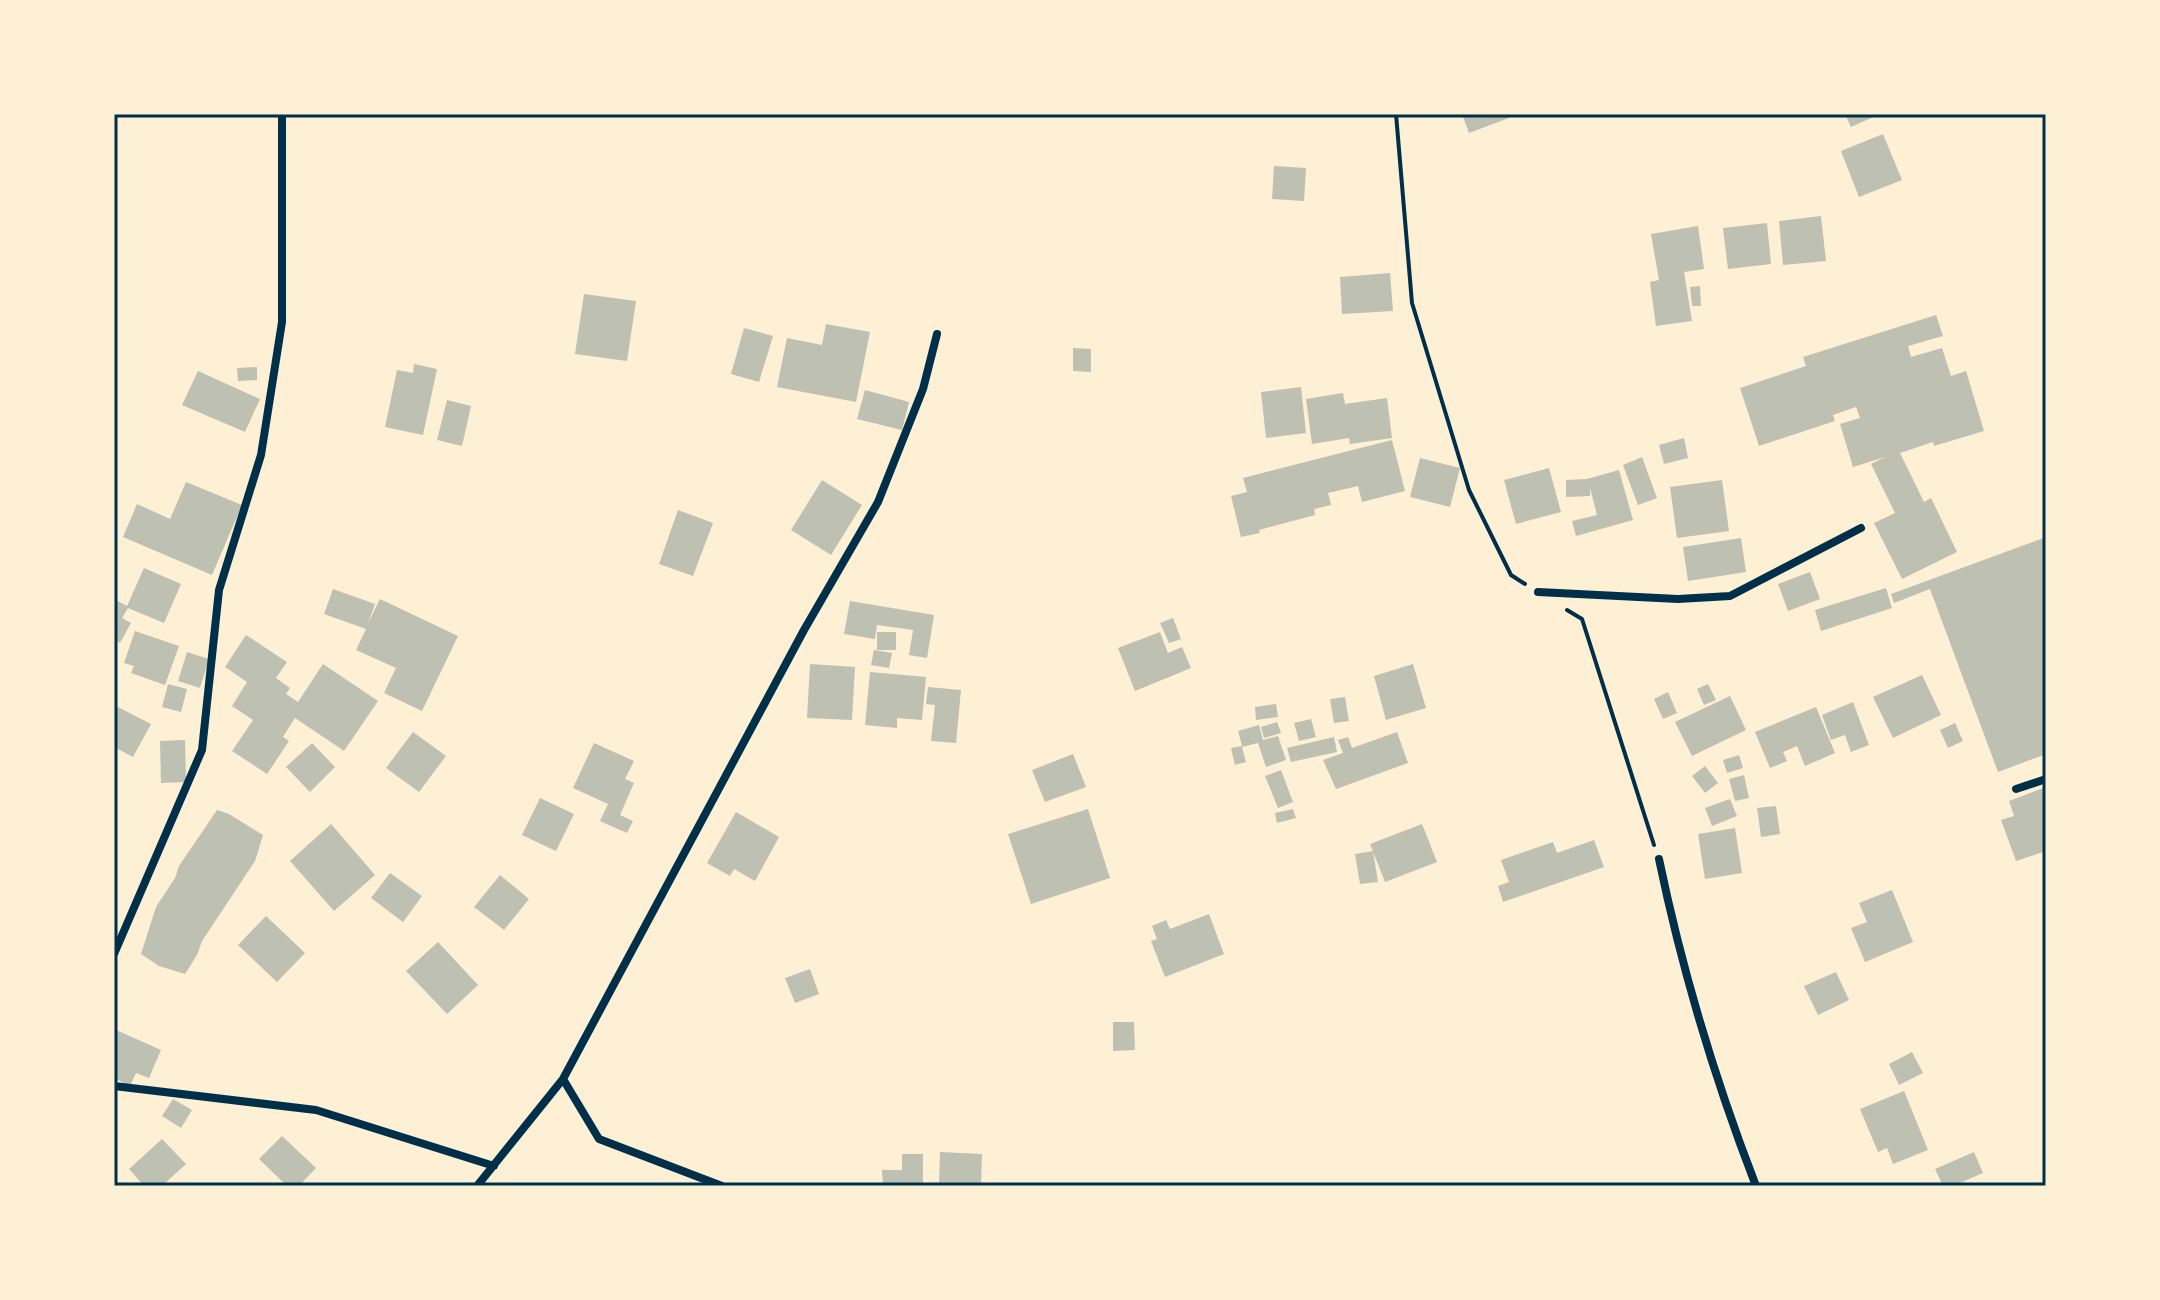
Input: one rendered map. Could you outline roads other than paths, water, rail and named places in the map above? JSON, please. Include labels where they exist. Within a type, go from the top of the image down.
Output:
[{"type":"street","points":[[114,954],[202,750],[219,590],[261,455],[282,322],[282,114]]},
{"type":"street","points":[[477,1186],[563,1079],[804,630],[878,502],[923,389],[937,334]]},
{"type":"street","points":[[1538,592],[1678,599],[1730,596],[1861,528]]},
{"type":"street","points":[[2016,789],[2046,779]]},
{"type":"street","points":[[1659,859],[1723,1100],[1756,1186]]},
{"type":"street","points":[[563,1079],[599,1139],[722,1186]]},
{"type":"street","points":[[114,1086],[316,1110],[494,1166]]}]
